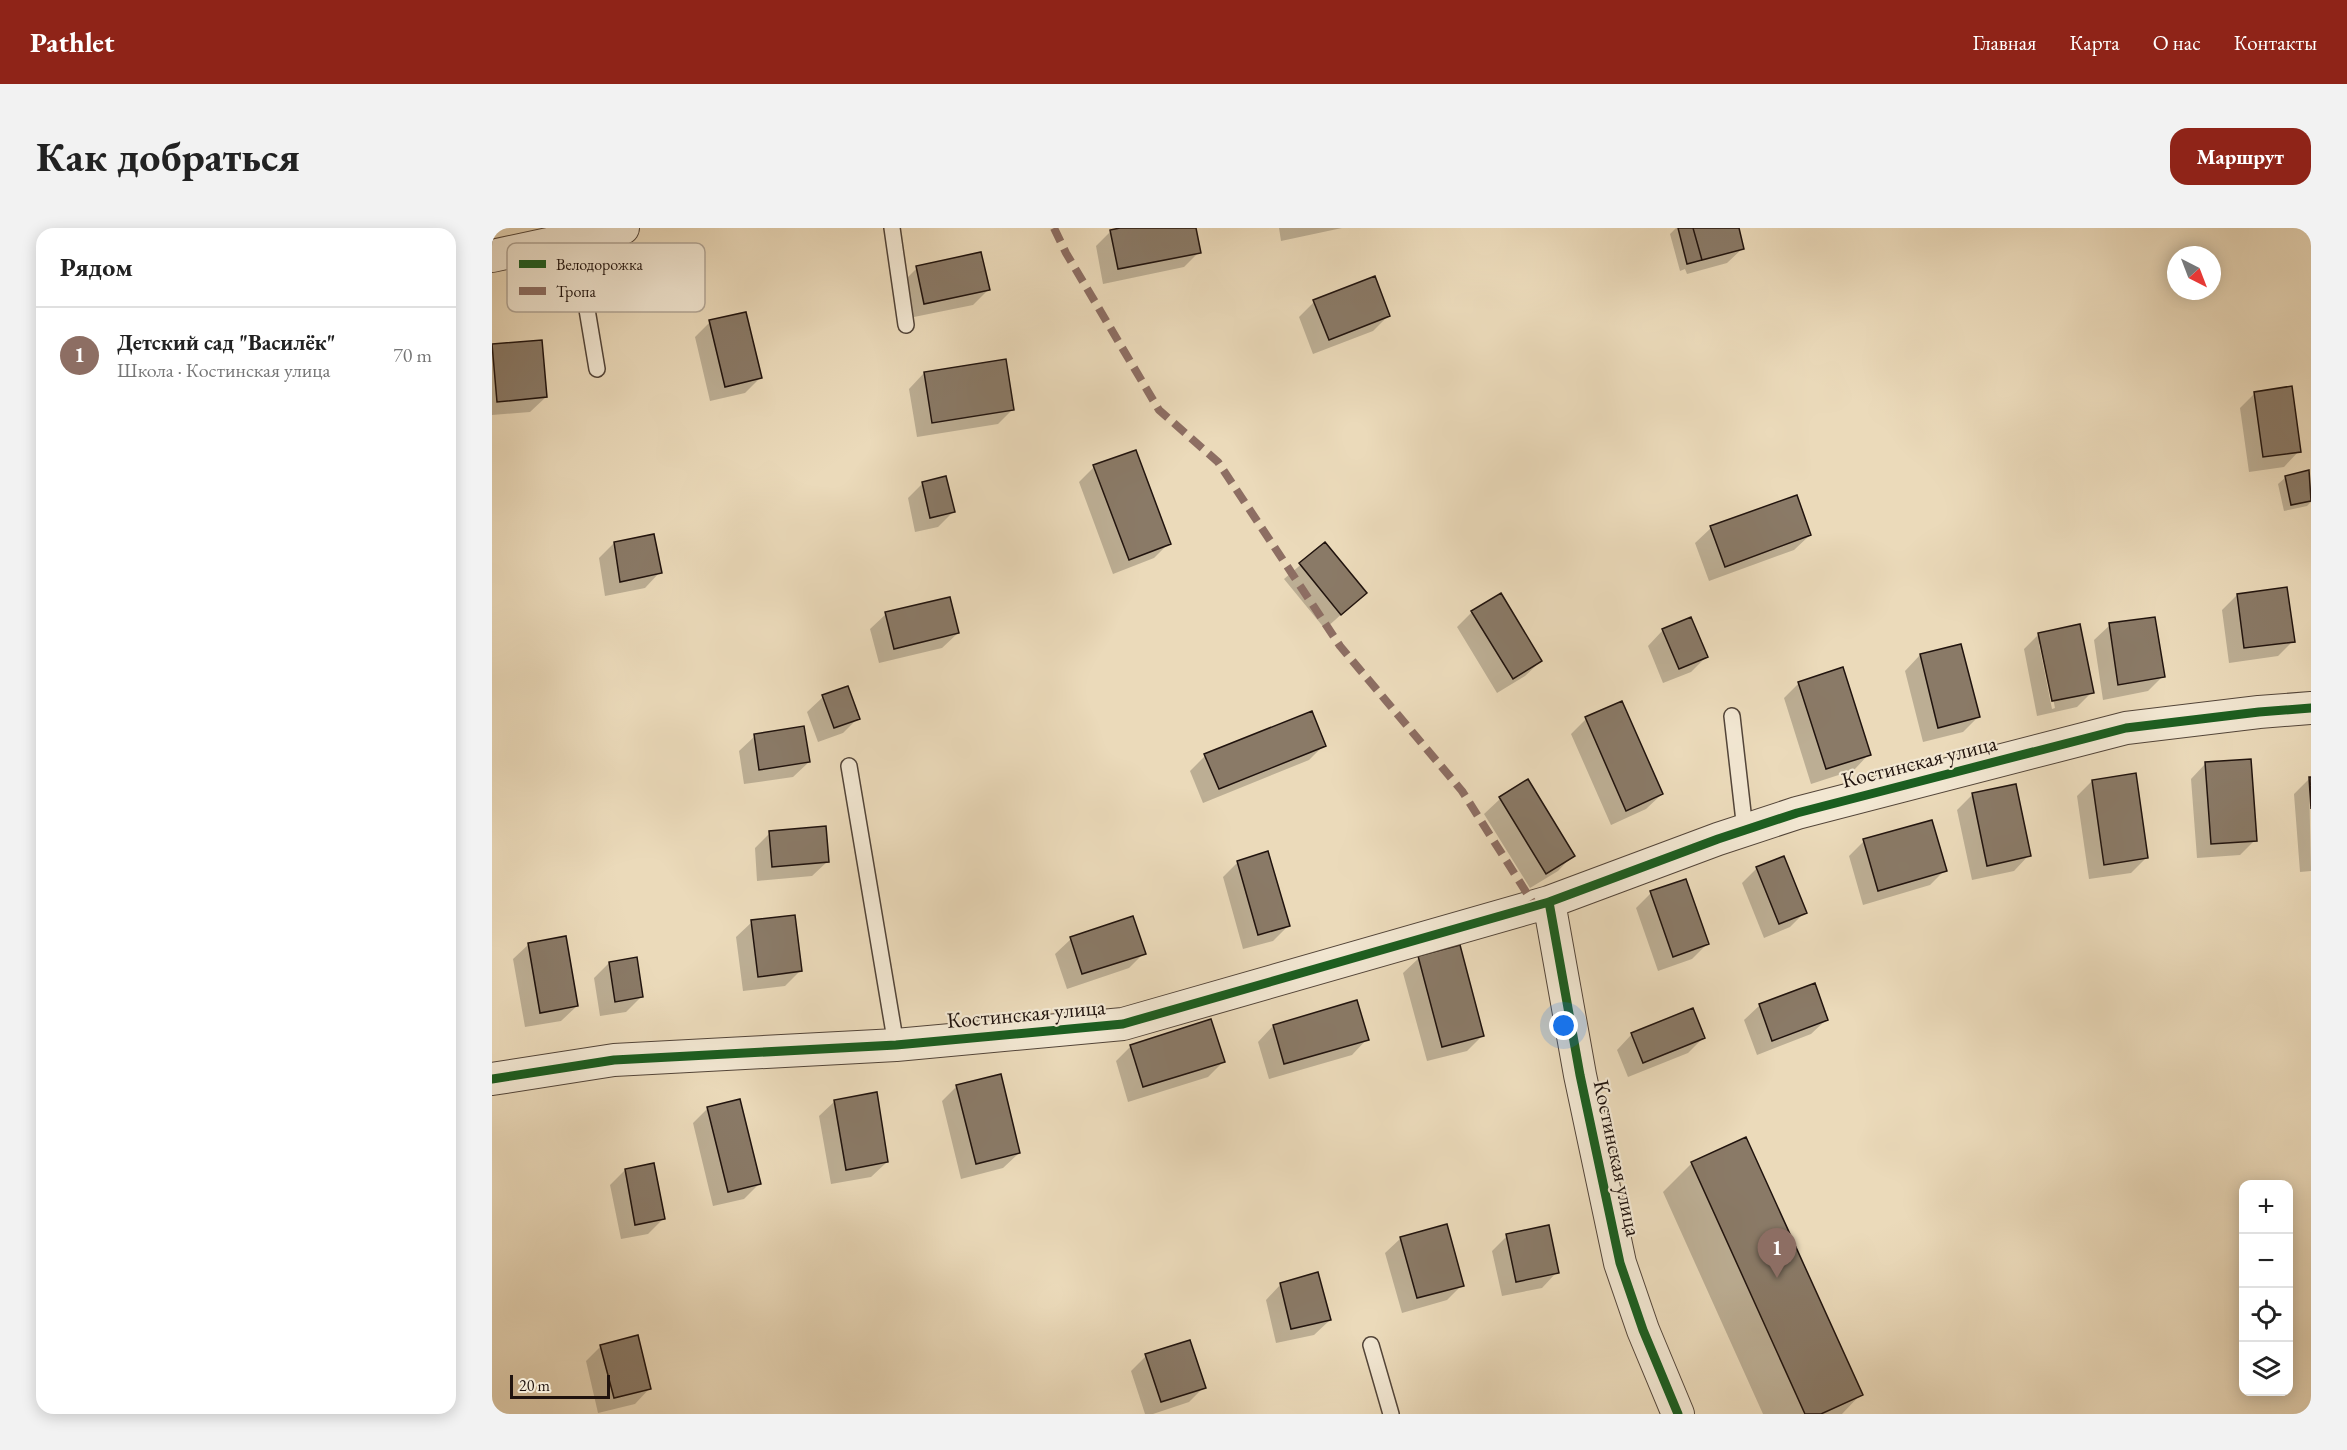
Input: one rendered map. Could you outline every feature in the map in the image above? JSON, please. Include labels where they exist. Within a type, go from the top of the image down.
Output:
[{"type":"street","points":[[552,243],[623,228]]},
{"type":"street","points":[[492,256],[507,253]]},
{"type":"street","name":"Костинская улица","points":[[492,1079],[614,1060],[896,1045],[1123,1024],[1549,902],[1797,813],[2126,728],[2311,708]]},
{"type":"street","name":"Костинская улица","points":[[1549,902],[1580,1075],[1620,1263],[1643,1330],[1677,1413]]},
{"type":"lane","points":[[892,228],[906,325]]},
{"type":"lane","points":[[575,238],[576,243]]},
{"type":"lane","points":[[587,312],[597,369]]},
{"type":"lane","points":[[1732,716],[1746,830]]},
{"type":"lane","points":[[849,766],[896,1045]]},
{"type":"lane","points":[[1371,1345],[1391,1414]]},
{"type":"building","points":[[1196,228],[1201,253],[1118,269],[1110,230]]},
{"type":"building","points":[[1678,228],[1693,228],[1702,260],[1687,264]]},
{"type":"building","points":[[1693,228],[1739,228],[1744,249],[1702,260]]},
{"type":"building","points":[[981,252],[990,290],[924,304],[916,266]]},
{"type":"building","points":[[1375,276],[1390,316],[1329,340],[1313,300]]},
{"type":"building","points":[[746,312],[762,378],[725,387],[709,320]]},
{"type":"building","points":[[542,340],[547,397],[497,402],[492,344]]},
{"type":"building","points":[[1006,359],[1014,410],[932,423],[924,372]]},
{"type":"building","points":[[2292,386],[2301,452],[2263,457],[2254,392]]},
{"type":"building","points":[[1136,450],[1171,544],[1129,560],[1093,465]]},
{"type":"building","points":[[2309,470],[2311,501],[2291,505],[2285,476]]},
{"type":"building","points":[[946,476],[955,512],[930,518],[922,482]]},
{"type":"building","points":[[1797,495],[1811,535],[1725,567],[1710,526]]},
{"type":"building","points":[[654,534],[662,573],[620,582],[614,542]]},
{"type":"building","points":[[1325,542],[1367,593],[1341,615],[1299,563]]},
{"type":"building","points":[[2287,587],[2295,642],[2244,648],[2237,594]]},
{"type":"building","points":[[1501,593],[1542,661],[1513,679],[1471,611]]},
{"type":"building","points":[[950,597],[959,633],[894,649],[885,612]]},
{"type":"building","points":[[1691,617],[1708,657],[1679,669],[1662,629]]},
{"type":"building","points":[[2155,617],[2165,677],[2118,685],[2109,623]]},
{"type":"building","points":[[2080,624],[2094,693],[2052,701],[2038,633]]},
{"type":"building","points":[[1961,644],[1980,717],[1938,728],[1920,654]]},
{"type":"building","points":[[1843,667],[1871,755],[1826,769],[1798,682]]},
{"type":"building","points":[[848,686],[860,719],[834,728],[822,695]]},
{"type":"building","points":[[1622,701],[1663,794],[1626,811],[1585,717]]},
{"type":"building","points":[[1312,711],[1326,746],[1219,789],[1204,754]]},
{"type":"building","points":[[804,726],[810,762],[759,770],[754,734]]},
{"type":"building","points":[[2251,759],[2257,841],[2211,844],[2205,762]]},
{"type":"building","points":[[2136,773],[2148,858],[2104,865],[2092,780]]},
{"type":"building","points":[[2309,777],[2311,777],[2311,809]]},
{"type":"building","points":[[1528,779],[1575,856],[1546,874],[1499,797]]},
{"type":"building","points":[[2016,784],[2031,856],[1987,866],[1972,793]]},
{"type":"building","points":[[1932,820],[1947,871],[1878,891],[1863,839]]},
{"type":"building","points":[[826,826],[829,862],[772,867],[769,831]]},
{"type":"building","points":[[1268,851],[1290,926],[1258,935],[1237,861]]},
{"type":"building","points":[[1784,856],[1807,913],[1779,924],[1756,867]]},
{"type":"building","points":[[1686,879],[1709,944],[1673,957],[1650,891]]},
{"type":"building","points":[[795,915],[802,971],[758,977],[751,920]]},
{"type":"building","points":[[1133,916],[1146,954],[1082,974],[1070,937]]},
{"type":"building","points":[[566,936],[578,1006],[540,1013],[528,943]]},
{"type":"building","points":[[1460,945],[1484,1036],[1442,1047],[1418,956]]},
{"type":"building","points":[[637,957],[643,997],[615,1002],[609,962]]},
{"type":"building","points":[[1815,983],[1828,1020],[1772,1041],[1759,1004]]},
{"type":"building","points":[[1357,1000],[1369,1040],[1284,1064],[1273,1025]]},
{"type":"building","points":[[1693,1008],[1705,1038],[1643,1063],[1631,1033]]},
{"type":"building","points":[[1211,1019],[1225,1062],[1143,1087],[1130,1045]]},
{"type":"building","points":[[1001,1074],[1020,1153],[976,1164],[956,1085]]},
{"type":"building","points":[[877,1092],[888,1162],[846,1170],[834,1100]]},
{"type":"building","points":[[740,1099],[761,1184],[728,1192],[707,1107]]},
{"type":"building","points":[[1746,1137],[1863,1395],[1821,1414],[1805,1414],[1691,1162]]},
{"type":"building","points":[[654,1163],[665,1219],[635,1225],[625,1169]]},
{"type":"building","points":[[1447,1224],[1464,1286],[1417,1298],[1400,1237]]},
{"type":"building","points":[[1549,1225],[1559,1273],[1516,1282],[1506,1234]]},
{"type":"building","points":[[1318,1272],[1331,1320],[1291,1329],[1280,1283]]},
{"type":"building","points":[[638,1335],[651,1389],[614,1398],[600,1345]]},
{"type":"building","points":[[1190,1340],[1206,1388],[1161,1402],[1145,1354]]},
{"type":"marked path","points":[[1054,228],[1066,253],[1159,410],[1218,462],[1340,646],[1462,791],[1535,906]]},
{"type":"cycle path","points":[[1678,1414],[1643,1330],[1620,1263],[1580,1075],[1549,902],[1718,839],[1797,813],[2126,728],[2311,708]]},
{"type":"cycle path","points":[[492,1079],[614,1060],[896,1045],[1123,1024],[1549,902]]},
{"type":"place","name":"Детский сад \"Василёк\"","points":[[1777,1278]]}]
